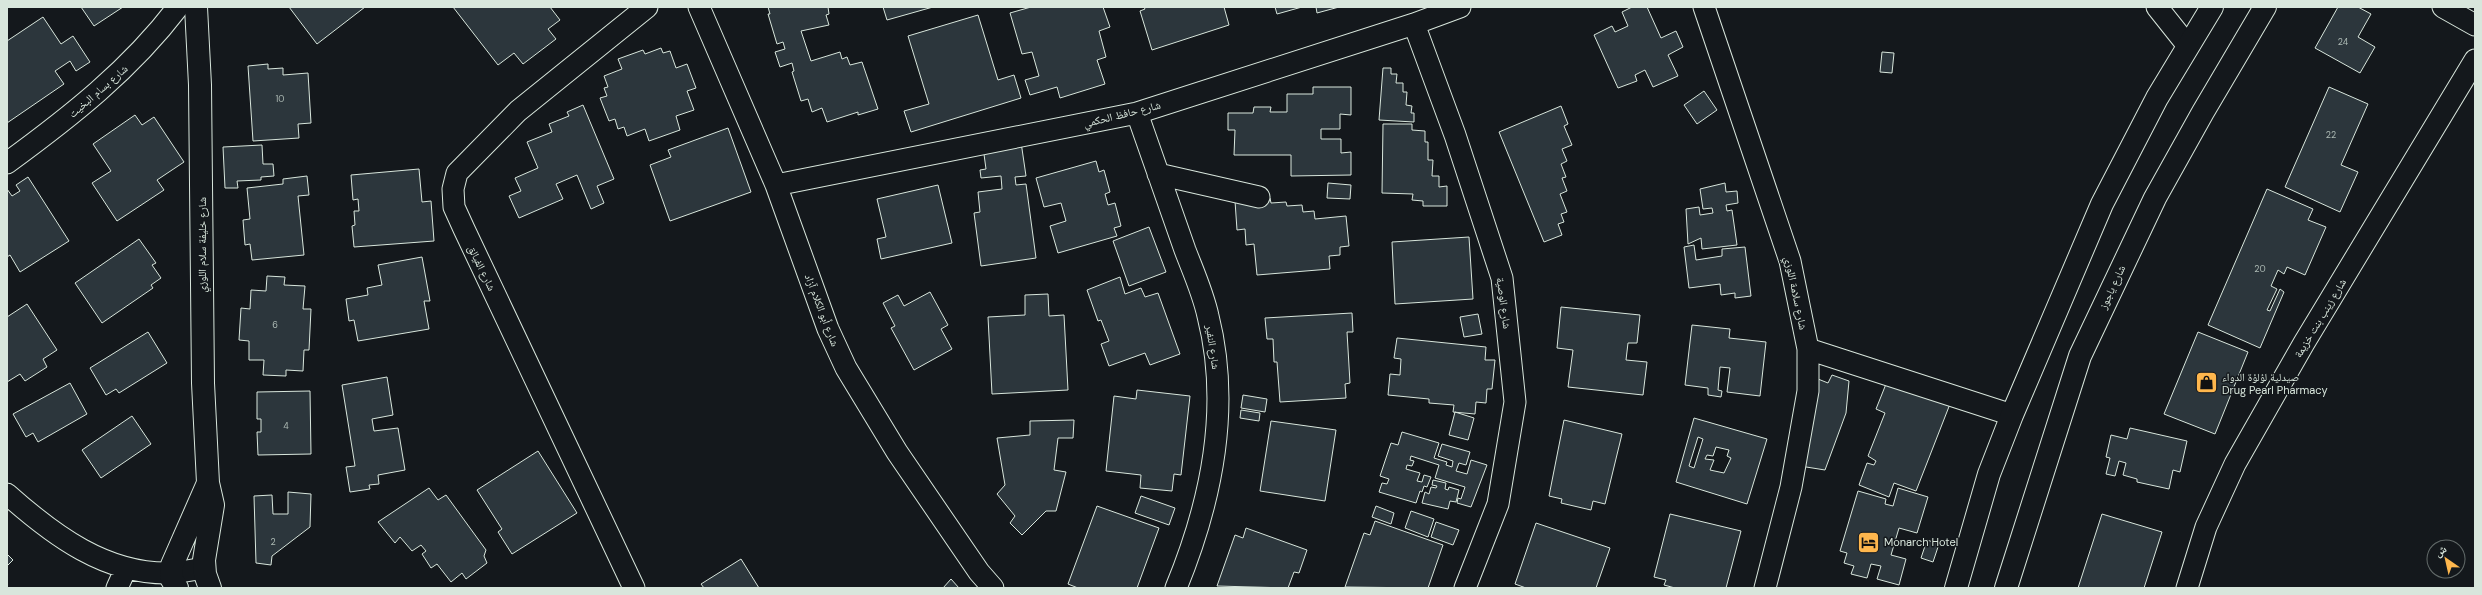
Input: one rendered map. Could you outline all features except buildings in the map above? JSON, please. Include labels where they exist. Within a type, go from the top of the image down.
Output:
[{"type":"main road","points":[[1956,588],[1989,474],[2012,415],[2102,204],[2157,98],[2212,7]]},
{"type":"main road","name":"شارع ياجوز","points":[[2006,588],[2080,356],[2155,198],[2203,112],[2265,7]]},
{"type":"main road","name":"شارع خليفة سلام اللوزي","points":[[193,8],[200,85],[202,382],[208,482],[213,505],[207,578]]},
{"type":"main road","name":"شارع خليفة سلام اللوزي","points":[[173,580],[176,552],[192,523],[208,482]]},
{"type":"street","name":"شارع الفيالق","points":[[634,588],[464,229],[454,206],[453,189],[457,173],[518,111],[647,7]]},
{"type":"street","name":"شارع أبو الكلام آزاد","points":[[699,7],[776,185],[828,329],[846,368],[897,452],[979,572],[993,588]]},
{"type":"street","name":"شارع حافظ الحكمي","points":[[776,185],[1137,112],[1414,24],[1460,7]]},
{"type":"street","name":"شارع سلامة اللوزي","points":[[1704,7],[1790,261],[1808,349],[1808,391],[1791,487],[1765,588]]},
{"type":"street","points":[[2157,7],[2188,46]]},
{"type":"street","points":[[2443,7],[2475,25]]},
{"type":"street","name":"شارع بسام البخيت","points":[[7,163],[84,105],[193,8]]},
{"type":"street","name":"شارع الوصية","points":[[1414,24],[1455,134],[1502,278],[1515,402],[1498,504],[1465,588]]},
{"type":"street","name":"شارع زينب بنت خزيمة","points":[[2187,588],[2206,527],[2243,451],[2296,357],[2475,60]]},
{"type":"street","name":"شارع النفير","points":[[1137,112],[1208,316],[1217,371],[1216,446],[1209,488],[1197,531],[1176,588]]},
{"type":"street","points":[[1158,174],[1260,197]]},
{"type":"street","points":[[1808,349],[2012,415]]},
{"type":"street","points":[[7,494],[39,523],[87,554],[126,568],[173,580],[207,578]]},
{"type":"street","points":[[117,588],[126,568]]},
{"type":"place","name":"صيدلية لؤلؤة الدواء Drug Pearl Pharmacy","points":[[2206,383]]},
{"type":"place","name":"Monarch Hotel","points":[[1869,542]]}]
